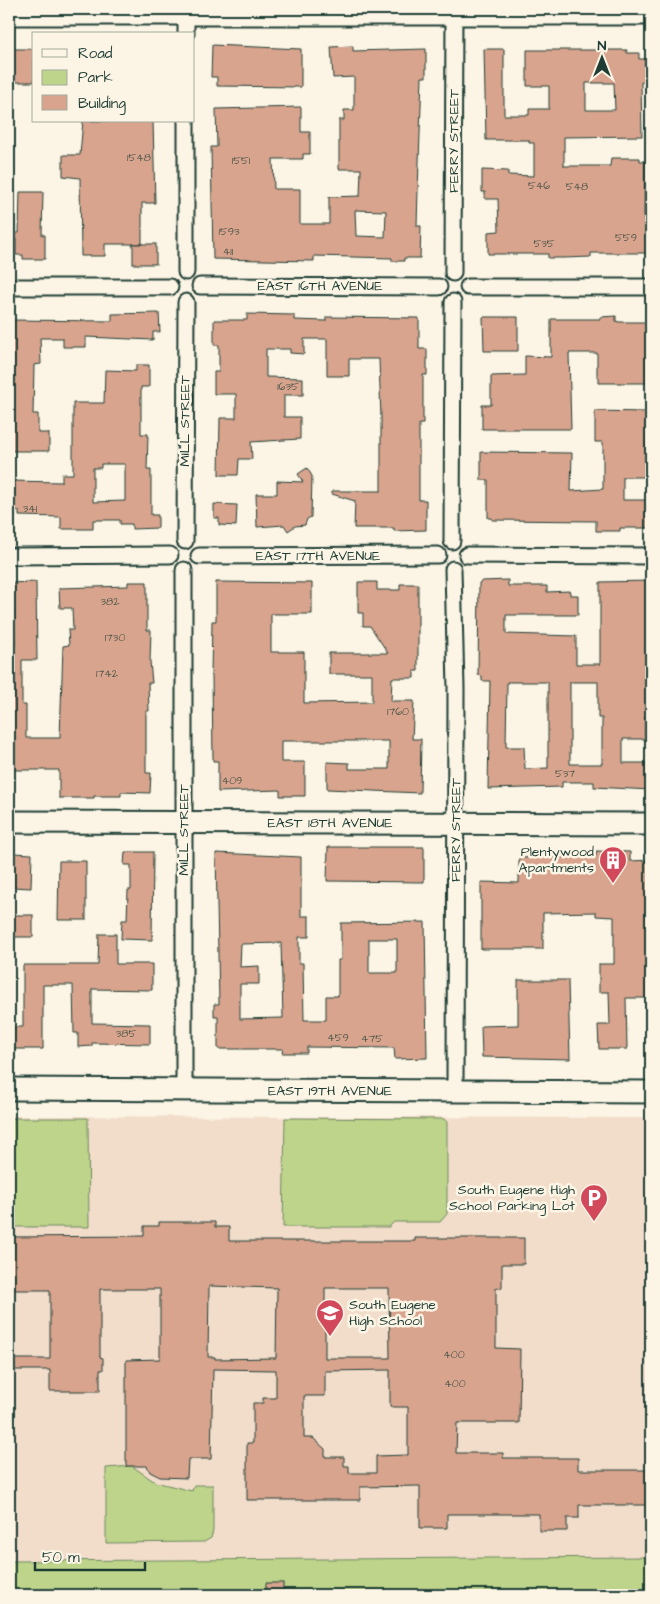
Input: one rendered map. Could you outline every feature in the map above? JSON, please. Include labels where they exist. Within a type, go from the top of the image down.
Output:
[{"type":"main road","name":"EAST 18TH AVENUE","points":[[9,822],[651,824]]},
{"type":"main road","name":"EAST 19TH AVENUE","points":[[9,1089],[651,1092]]},
{"type":"street","points":[[186,13],[186,32]]},
{"type":"street","points":[[9,17],[186,13],[454,13],[651,17]]},
{"type":"street","name":"FERRY STREET","points":[[453,273],[454,13]]},
{"type":"street","points":[[186,122],[186,272]]},
{"type":"street","points":[[186,272],[197,278],[200,286],[196,296],[186,302],[177,299],[170,287],[177,274],[186,272]]},
{"type":"street","points":[[453,273],[462,275],[468,287],[462,299],[453,302],[445,299],[439,287],[442,279],[453,273]]},
{"type":"street","name":"EAST 16TH AVENUE","points":[[200,286],[439,287]]},
{"type":"street","points":[[9,287],[170,287]]},
{"type":"street","points":[[468,287],[651,287]]},
{"type":"street","name":"MILL STREET","points":[[185,541],[186,302]]},
{"type":"street","points":[[452,541],[453,302]]},
{"type":"street","points":[[185,541],[195,546],[199,556],[194,566],[184,570],[174,565],[170,555],[174,545],[185,541]]},
{"type":"street","points":[[452,541],[463,544],[467,554],[463,565],[453,569],[443,565],[438,555],[442,545],[452,541]]},
{"type":"street","points":[[467,554],[651,556]]},
{"type":"street","points":[[9,556],[170,555]]},
{"type":"street","name":"EAST 17TH AVENUE","points":[[199,556],[438,555]]},
{"type":"street","name":"FERRY STREET","points":[[453,569],[456,688],[455,1091]]},
{"type":"street","name":"MILL STREET","points":[[184,570],[184,1090]]},
{"type":"shaded area","name":"South Eugene High School","points":[[9,1116],[651,1118],[651,1557],[9,1561]]},
{"type":"green space","points":[[9,1118],[88,1118],[89,1227],[9,1227]]},
{"type":"green space","points":[[285,1118],[444,1119],[447,1122],[447,1214],[440,1222],[394,1222],[389,1227],[283,1227]]},
{"type":"green space","points":[[132,1466],[155,1482],[192,1491],[194,1485],[213,1485],[213,1531],[211,1538],[204,1542],[106,1543],[106,1468]]},
{"type":"green space","points":[[651,1557],[651,1595],[9,1595],[9,1561]]},
{"type":"building","points":[[212,45],[301,49],[301,87],[217,86],[217,77],[211,77]]},
{"type":"building","points":[[353,46],[353,51],[426,49],[426,77],[422,77],[418,190],[417,226],[421,226],[420,258],[404,258],[404,261],[392,261],[392,258],[314,256],[314,261],[213,259],[211,147],[217,147],[216,109],[301,107],[301,132],[310,132],[310,154],[303,154],[303,159],[273,159],[274,189],[300,189],[300,224],[329,224],[329,197],[360,196],[361,169],[339,169],[339,120],[344,120],[344,110],[354,110],[354,77],[333,78],[331,47]],"holes":[[[355,210],[386,211],[385,237],[356,236]]]},
{"type":"building","points":[[11,49],[32,49],[32,82],[11,82]]},
{"type":"building","points":[[484,49],[504,49],[504,115],[529,115],[529,109],[549,109],[549,86],[527,86],[527,50],[627,50],[627,53],[639,53],[639,59],[645,59],[645,82],[641,82],[642,136],[564,137],[564,166],[610,166],[611,158],[640,158],[640,161],[645,161],[644,221],[651,221],[651,253],[591,253],[591,257],[564,258],[548,258],[548,254],[488,254],[488,232],[499,231],[498,199],[485,199],[485,192],[482,192],[482,170],[508,171],[508,175],[534,176],[534,143],[529,143],[529,140],[486,140]],"holes":[[[586,83],[614,83],[615,110],[586,110]]]},
{"type":"building","points":[[83,122],[153,122],[155,203],[142,203],[142,244],[105,244],[105,256],[81,256],[80,178],[63,176],[63,155],[80,155]]},
{"type":"building","points":[[20,192],[43,192],[42,235],[45,235],[45,259],[23,259],[23,255],[16,255],[16,233],[19,233]]},
{"type":"building","points":[[133,244],[156,244],[156,264],[133,264]]},
{"type":"building","points":[[159,313],[160,332],[153,332],[153,340],[86,337],[86,347],[63,347],[63,338],[40,338],[41,364],[34,365],[33,414],[38,414],[38,433],[49,433],[49,451],[9,451],[9,320],[112,321],[112,314]]},
{"type":"building","points":[[247,314],[294,315],[294,320],[326,321],[326,317],[419,318],[419,349],[427,349],[427,375],[423,375],[423,424],[419,424],[419,500],[426,500],[426,530],[394,531],[394,528],[354,528],[355,501],[332,494],[332,491],[381,491],[381,419],[379,359],[349,359],[349,376],[327,376],[327,339],[304,339],[304,354],[290,353],[290,349],[266,349],[266,377],[303,378],[303,395],[284,395],[284,417],[300,417],[300,439],[251,442],[252,459],[239,459],[238,475],[219,475],[220,418],[236,418],[236,394],[214,394],[214,372],[219,372],[219,345],[214,345],[214,320],[247,320]]},
{"type":"building","points":[[616,316],[616,321],[619,322],[651,322],[651,383],[599,383],[599,377],[597,377],[597,353],[569,353],[571,429],[482,429],[482,405],[491,405],[491,376],[525,375],[525,356],[551,357],[551,319],[600,319],[600,317]]},
{"type":"building","points":[[483,317],[518,317],[518,351],[484,351]]},
{"type":"building","points":[[136,365],[149,365],[149,387],[141,387],[141,434],[148,434],[147,470],[151,470],[151,515],[158,515],[158,528],[132,529],[132,524],[120,524],[120,520],[93,520],[93,529],[61,529],[61,517],[19,516],[19,511],[9,511],[9,481],[62,482],[62,474],[73,474],[73,403],[104,403],[105,370],[136,371]],"holes":[[[101,464],[125,464],[125,501],[93,502],[93,468],[101,468]]]},
{"type":"building","points":[[595,411],[646,412],[646,415],[651,415],[651,442],[646,442],[647,477],[623,477],[623,500],[651,500],[651,528],[620,528],[620,531],[596,531],[596,521],[492,520],[492,518],[488,518],[488,480],[481,480],[481,452],[572,453],[571,491],[603,489],[603,442],[595,442]]},
{"type":"building","points":[[307,468],[312,476],[311,517],[307,519],[305,525],[295,526],[288,531],[284,525],[257,527],[256,494],[277,494],[277,481],[303,482],[298,474]]},
{"type":"building","points":[[214,504],[237,505],[236,526],[219,525],[219,518],[214,518]]},
{"type":"building","points":[[508,580],[508,586],[547,586],[547,592],[570,591],[570,595],[578,595],[578,615],[506,615],[506,634],[576,636],[576,664],[600,664],[600,582],[651,581],[651,645],[647,645],[647,693],[651,693],[651,717],[645,717],[645,739],[623,739],[623,763],[651,763],[651,790],[594,787],[594,782],[562,782],[562,787],[488,789],[490,681],[482,681],[482,676],[478,675],[479,583],[482,581]],"holes":[[[507,682],[548,682],[548,768],[525,769],[524,747],[506,747]],[[570,682],[598,682],[598,718],[602,718],[602,764],[570,764]]]},
{"type":"building","points":[[36,582],[37,660],[22,660],[22,705],[26,705],[26,738],[60,738],[63,646],[69,645],[68,630],[73,630],[72,608],[60,608],[59,588],[128,586],[128,582],[147,582],[147,630],[151,630],[150,661],[152,683],[148,683],[149,711],[146,711],[146,773],[151,773],[150,793],[121,792],[121,796],[59,798],[59,770],[9,770],[9,645],[15,645],[14,611],[9,611],[9,583]]},
{"type":"building","points":[[216,582],[312,583],[312,614],[271,614],[271,652],[304,652],[304,703],[372,702],[372,674],[329,674],[329,653],[388,653],[370,626],[363,626],[363,613],[358,613],[358,582],[377,582],[377,590],[400,590],[400,584],[418,584],[418,671],[414,671],[414,678],[392,678],[391,701],[414,701],[412,739],[421,739],[420,793],[327,789],[327,762],[349,763],[349,769],[389,769],[389,741],[281,741],[281,762],[305,762],[305,796],[280,796],[280,790],[218,792],[218,761],[213,761],[211,675],[212,621],[216,621]]},
{"type":"building","points":[[328,847],[424,847],[424,882],[327,881]]},
{"type":"building","points":[[596,851],[630,852],[630,861],[651,860],[651,998],[626,998],[627,1049],[599,1049],[598,1025],[610,1025],[609,992],[599,992],[599,964],[614,964],[614,917],[596,916],[596,912],[543,913],[543,949],[481,949],[481,882],[519,883],[519,858],[596,856]]},
{"type":"building","points":[[125,852],[153,852],[152,940],[121,939],[122,920],[127,920],[128,890],[131,890],[131,865],[124,865]]},
{"type":"building","points":[[13,853],[32,854],[31,888],[12,887]]},
{"type":"building","points":[[216,853],[301,857],[301,916],[309,916],[309,937],[299,937],[299,963],[303,963],[304,1020],[326,1020],[326,996],[338,996],[338,960],[341,960],[341,923],[425,922],[427,1058],[395,1059],[394,1048],[307,1047],[307,1053],[282,1053],[283,1049],[218,1049],[218,1016],[214,1016],[214,1004],[219,1004]],"holes":[[[369,939],[397,939],[397,973],[369,973]],[[281,943],[283,1018],[240,1019],[240,984],[259,984],[259,966],[240,967],[241,944]]]},
{"type":"building","points":[[59,861],[86,861],[86,920],[58,920]]},
{"type":"building","points":[[9,915],[33,915],[33,937],[9,937]]},
{"type":"building","points":[[99,934],[116,934],[116,964],[152,964],[152,990],[92,989],[92,1023],[150,1024],[150,1044],[92,1043],[92,1046],[78,1047],[78,1033],[74,1033],[73,985],[43,985],[43,1049],[9,1049],[9,1027],[23,1027],[23,965],[98,965]]},
{"type":"building","points":[[518,980],[568,980],[570,1059],[482,1057],[481,1026],[518,1025]]},
{"type":"building","points":[[159,1222],[215,1222],[215,1227],[229,1227],[229,1241],[415,1241],[415,1238],[524,1238],[524,1264],[502,1264],[502,1288],[496,1288],[496,1348],[520,1349],[519,1423],[457,1423],[456,1453],[503,1453],[503,1458],[578,1458],[578,1470],[651,1470],[651,1505],[579,1505],[579,1518],[567,1518],[567,1531],[539,1531],[539,1514],[447,1514],[447,1528],[420,1528],[420,1486],[360,1487],[360,1500],[247,1500],[247,1443],[253,1443],[253,1403],[263,1403],[263,1398],[276,1398],[276,1370],[213,1369],[211,1459],[188,1459],[187,1478],[160,1477],[150,1472],[147,1466],[126,1466],[126,1360],[160,1359],[160,1289],[100,1289],[100,1357],[103,1358],[103,1370],[100,1370],[100,1391],[50,1391],[50,1370],[9,1370],[9,1359],[50,1359],[50,1290],[9,1290],[9,1237],[144,1236],[144,1226],[159,1226]],"holes":[[[209,1286],[277,1288],[276,1358],[215,1359],[215,1357],[208,1357]],[[325,1288],[389,1288],[390,1358],[325,1358]],[[390,1370],[390,1407],[408,1407],[408,1455],[376,1456],[376,1473],[349,1473],[349,1466],[344,1466],[344,1457],[325,1457],[325,1449],[313,1438],[304,1438],[304,1396],[325,1396],[325,1371]]]},
{"type":"building","points":[[266,1583],[283,1583],[283,1595],[266,1595]]},
{"type":"place","name":"Plentywood Apartments","points":[[613,884]]},
{"type":"place","name":"South Eugene High School Parking Lot","points":[[594,1222]]},
{"type":"place","name":"South Eugene High School","points":[[330,1337]]}]
